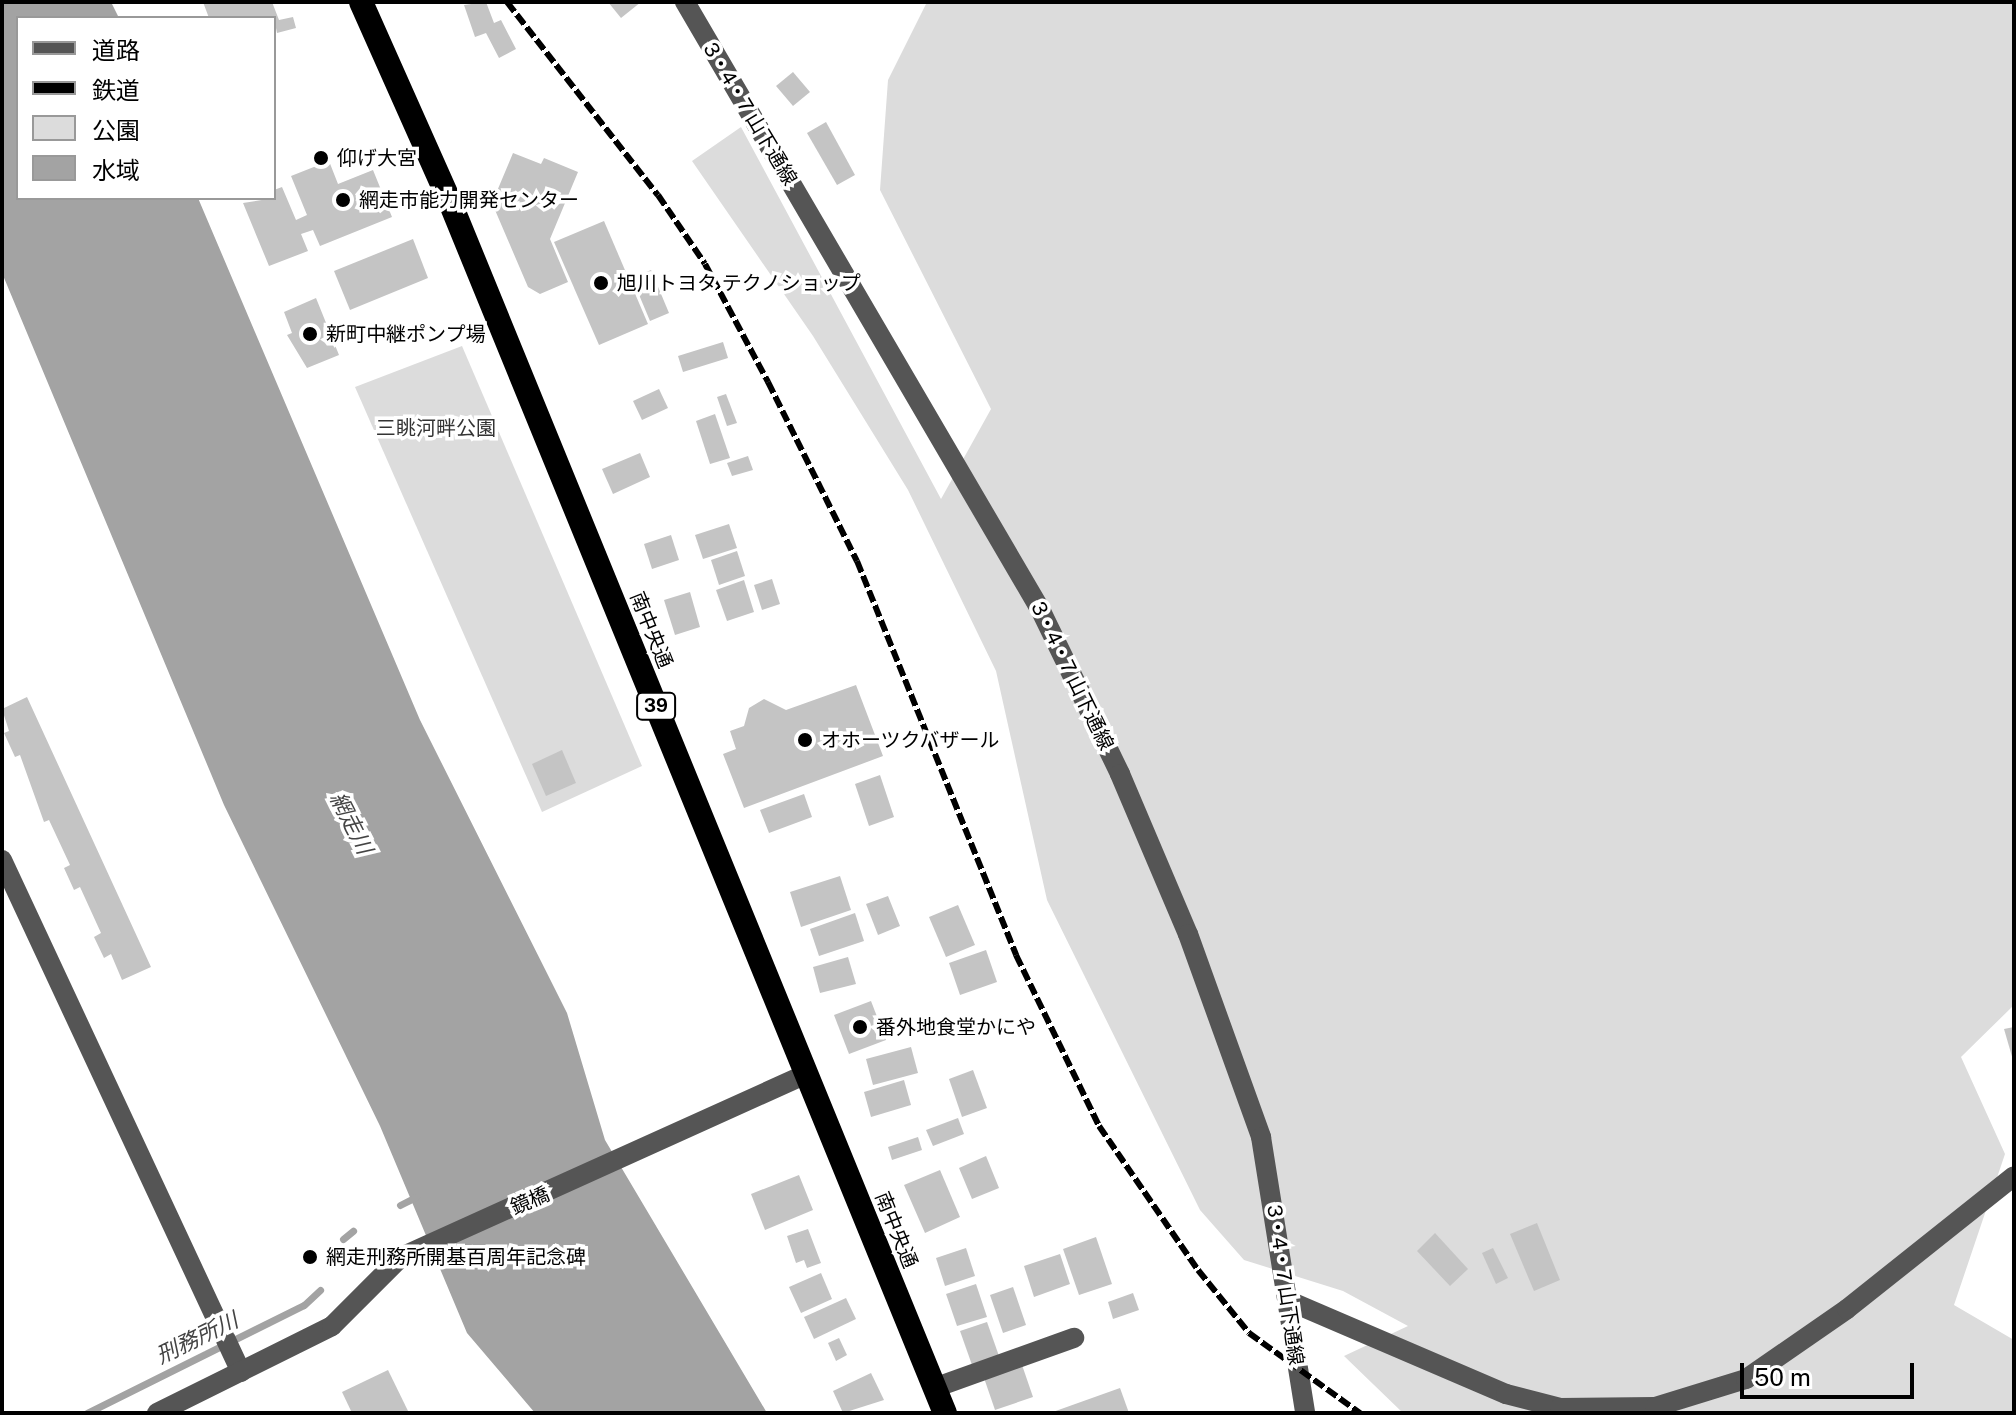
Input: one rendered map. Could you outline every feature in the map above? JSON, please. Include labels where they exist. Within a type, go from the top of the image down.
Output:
[{"type":"highway","name":"南中央通","points":[[361,2],[450,202],[945,1413]]},
{"type":"street","name":"3・4・7 山下通線","points":[[685,2],[1040,609],[1120,774],[1188,934],[1261,1137],[1305,1413]]},
{"type":"street","points":[[2,860],[241,1372]]},
{"type":"street","name":"鏡橋","points":[[157,1413],[332,1326],[401,1257],[639,1153],[807,1074]]},
{"type":"street","points":[[1289,1301],[1506,1394],[1560,1408],[1655,1407],[1746,1379],[1847,1309],[2014,1176]]},
{"type":"street","points":[[934,1388],[1074,1338]]},
{"type":"green space","points":[[927,2],[2014,2],[2014,1005],[1961,1057],[2005,1154],[1954,1305],[2014,1340],[2014,1413],[1403,1413],[1344,1356],[1408,1326],[1343,1291],[1244,1260],[1200,1210],[1047,900],[996,671],[908,490],[813,336],[692,161],[741,127],[941,499],[991,409],[880,190],[888,80]]},
{"type":"green space","name":"三眺河畔公園","points":[[462,346],[642,766],[542,812],[355,387]]},
{"type":"water","name":"網走川","points":[[2,2],[111,2],[118,16],[16,16],[16,200],[199,200],[420,720],[567,1013],[605,1140],[767,1413],[535,1413],[467,1333],[380,1126],[224,805],[2,273]]},
{"type":"building","points":[[203,2],[272,2],[279,20],[293,17],[296,28],[277,33],[276,16],[208,16]]},
{"type":"building","points":[[486,2],[494,23],[501,20],[516,49],[499,58],[486,33],[475,37],[464,5]]},
{"type":"building","points":[[608,2],[641,2],[621,18]]},
{"type":"building","points":[[793,72],[810,92],[793,106],[776,86]]},
{"type":"building","points":[[826,122],[855,175],[837,185],[807,133]]},
{"type":"building","points":[[513,153],[541,164],[544,158],[578,172],[550,239],[568,282],[540,294],[528,287],[492,203]]},
{"type":"building","name":"網走市能力開発センター","points":[[329,161],[338,184],[373,170],[392,217],[320,246],[313,230],[301,234],[308,251],[269,266],[243,203],[276,200],[276,189],[282,187],[296,220],[307,215],[291,176]]},
{"type":"building","name":"旭川トヨタ テクノショップ","points":[[604,221],[648,324],[599,345],[554,242]]},
{"type":"building","points":[[413,239],[428,278],[350,310],[334,271]]},
{"type":"building","points":[[651,270],[669,313],[650,321],[632,278]]},
{"type":"building","name":"新町中継ポンプ場","points":[[316,298],[339,355],[307,368],[287,335],[292,333],[284,312]]},
{"type":"building","points":[[723,342],[728,358],[683,372],[678,356]]},
{"type":"building","points":[[659,389],[668,408],[642,420],[633,401]]},
{"type":"building","points":[[726,394],[737,423],[727,426],[717,397]]},
{"type":"building","points":[[715,414],[730,458],[710,464],[696,421]]},
{"type":"building","points":[[640,453],[650,477],[613,494],[602,469]]},
{"type":"building","points":[[748,456],[753,470],[732,476],[727,463]]},
{"type":"building","points":[[729,524],[737,548],[703,559],[695,535]]},
{"type":"building","points":[[671,535],[679,560],[652,569],[644,544]]},
{"type":"building","points":[[737,551],[745,576],[719,585],[711,560]]},
{"type":"building","points":[[772,579],[780,604],[762,610],[754,585]]},
{"type":"building","points":[[744,580],[754,612],[727,621],[716,590]]},
{"type":"building","points":[[690,592],[700,627],[675,635],[664,600]]},
{"type":"building","name":"オホーツクバザール","points":[[856,685],[883,756],[744,808],[723,754],[736,749],[730,731],[744,726],[749,708],[764,699],[786,710]]},
{"type":"building","points":[[27,697],[151,967],[122,980],[111,954],[104,958],[94,937],[101,933],[80,887],[74,890],[64,868],[70,865],[49,820],[44,822],[20,755],[15,757],[4,733],[9,731],[2,709]]},
{"type":"building","points":[[562,750],[576,783],[546,796],[532,764]]},
{"type":"building","points":[[880,775],[894,817],[869,826],[855,784]]},
{"type":"building","points":[[804,794],[812,817],[769,833],[760,810]]},
{"type":"building","points":[[840,876],[851,910],[801,927],[790,892]]},
{"type":"building","points":[[888,896],[900,926],[878,935],[866,904]]},
{"type":"building","points":[[958,905],[975,945],[946,957],[929,917]]},
{"type":"building","points":[[855,913],[864,941],[819,956],[810,929]]},
{"type":"building","points":[[986,950],[997,982],[960,995],[949,963]]},
{"type":"building","points":[[848,957],[856,984],[820,993],[813,967]]},
{"type":"building","name":"番外地食堂かにや","points":[[871,1001],[886,1040],[849,1054],[834,1015]]},
{"type":"building","points":[[2014,1027],[2014,1059],[2013,1060],[2004,1029]]},
{"type":"building","points":[[911,1047],[918,1073],[873,1085],[866,1059]]},
{"type":"building","points":[[973,1070],[987,1108],[962,1117],[949,1079]]},
{"type":"building","points":[[904,1080],[911,1105],[871,1117],[864,1092]]},
{"type":"building","points":[[958,1118],[964,1134],[933,1146],[926,1130]]},
{"type":"building","points":[[918,1137],[922,1150],[892,1160],[888,1147]]},
{"type":"building","points":[[986,1156],[999,1188],[972,1199],[959,1168]]},
{"type":"building","points":[[940,1170],[960,1217],[925,1233],[904,1185]]},
{"type":"building","points":[[799,1175],[813,1210],[765,1230],[751,1194]]},
{"type":"building","points":[[1537,1223],[1560,1280],[1534,1291],[1510,1234]]},
{"type":"building","points":[[808,1229],[821,1263],[807,1268],[804,1260],[796,1263],[787,1236]]},
{"type":"building","points":[[1435,1233],[1468,1269],[1450,1286],[1417,1251]]},
{"type":"building","points":[[1096,1237],[1112,1284],[1079,1295],[1063,1249]]},
{"type":"building","points":[[966,1248],[975,1276],[945,1286],[936,1258]]},
{"type":"building","points":[[1493,1248],[1508,1278],[1496,1284],[1482,1253]]},
{"type":"building","points":[[1060,1254],[1070,1284],[1034,1297],[1024,1266]]},
{"type":"building","points":[[821,1273],[832,1299],[801,1313],[789,1287]]},
{"type":"building","points":[[976,1284],[987,1317],[957,1326],[946,1294]]},
{"type":"building","points":[[1013,1287],[1026,1325],[1003,1333],[990,1295]]},
{"type":"building","points":[[1133,1293],[1139,1310],[1113,1319],[1108,1302]]},
{"type":"building","points":[[846,1298],[856,1319],[814,1339],[804,1317]]},
{"type":"building","points":[[987,1322],[999,1356],[972,1365],[960,1331]]},
{"type":"building","points":[[839,1338],[847,1355],[836,1361],[828,1343]]},
{"type":"building","points":[[1022,1365],[1033,1397],[995,1410],[984,1378]]},
{"type":"building","points":[[388,1370],[409,1413],[352,1413],[342,1392]]},
{"type":"building","points":[[871,1373],[884,1400],[843,1413],[833,1391]]},
{"type":"building","points":[[1120,1388],[1129,1413],[1050,1413]]},
{"type":"waterway","name":"刑務所川","points":[[400,1205],[416,1197]]},
{"type":"waterway","name":"刑務所川","points":[[343,1239],[353,1231]]},
{"type":"waterway","name":"刑務所川","points":[[87,1413],[304,1305],[320,1290]]},
{"type":"railway","points":[[507,2],[658,195],[705,264],[768,382],[857,561],[1016,955],[1099,1126],[1198,1270],[1249,1333],[1360,1413]]},
{"type":"place","name":"仰げ大宮","points":[[321,158]]},
{"type":"place","name":"網走市能力開発センター","points":[[343,200]]},
{"type":"place","name":"旭川トヨタ テクノショップ","points":[[601,283]]},
{"type":"place","name":"新町中継ポンプ場","points":[[310,334]]},
{"type":"place","name":"オホーツクバザール","points":[[805,740]]},
{"type":"place","name":"番外地食堂かにや","points":[[860,1027]]},
{"type":"place","name":"網走刑務所開基百周年記念碑","points":[[310,1257]]}]
